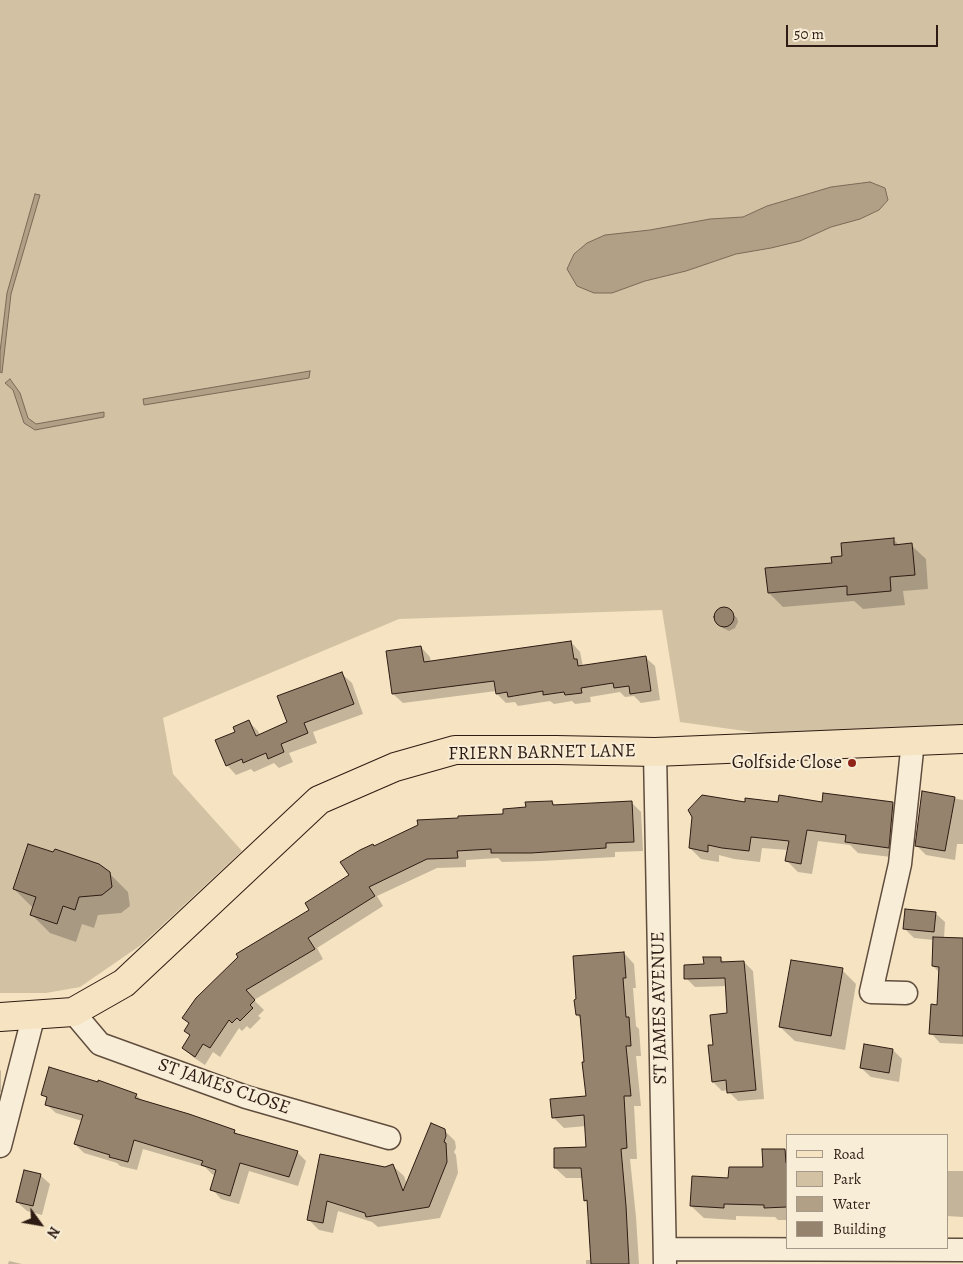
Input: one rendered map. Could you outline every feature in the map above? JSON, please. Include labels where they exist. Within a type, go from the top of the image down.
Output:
[{"type":"main road","name":"FRIERN BARNET LANE","points":[[0,1017],[73,1012],[124,983],[319,800],[395,767],[455,750],[655,752],[963,739]]},
{"type":"street","points":[[906,993],[871,992],[900,864],[913,741]]},
{"type":"street","name":"ST JAMES AVENUE","points":[[655,752],[665,1256]]},
{"type":"street","name":"ST JAMES CLOSE","points":[[73,1012],[100,1044],[246,1097],[389,1138]]},
{"type":"street","points":[[0,1146],[34,1014]]},
{"type":"street","points":[[665,1256],[963,1250]]},
{"type":"green space","points":[[0,0],[963,0],[963,725],[796,738],[680,722],[662,610],[399,619],[163,718],[173,774],[242,851],[141,945],[80,987],[46,993],[0,993]]},
{"type":"water","points":[[870,182],[885,188],[888,200],[879,210],[860,219],[831,227],[800,241],[736,254],[686,271],[645,281],[612,293],[594,293],[577,286],[567,269],[574,254],[587,243],[605,235],[650,230],[710,219],[743,217],[767,206],[831,187]]},
{"type":"water","points":[[35,194],[40,195],[11,294],[2,373],[0,372],[0,352],[7,293]]},
{"type":"water","points":[[310,371],[309,378],[144,405],[143,399]]},
{"type":"water","points":[[10,379],[20,393],[28,418],[36,424],[104,412],[104,417],[35,430],[24,423],[13,390],[5,383]]},
{"type":"building","points":[[894,538],[894,545],[912,543],[915,575],[890,577],[891,591],[847,595],[847,586],[768,593],[765,568],[832,563],[831,557],[842,556],[841,543]]},
{"type":"building","points":[[724,607],[731,610],[734,617],[731,624],[724,627],[717,624],[714,617],[717,610]]},
{"type":"building","points":[[571,641],[574,659],[577,659],[578,666],[646,656],[651,691],[630,694],[629,686],[614,688],[613,683],[581,688],[582,693],[565,695],[564,692],[543,695],[543,691],[508,697],[507,692],[496,694],[494,681],[392,694],[386,651],[421,646],[424,662]]},
{"type":"building","points":[[342,672],[354,704],[304,723],[308,733],[281,744],[284,752],[268,759],[266,753],[243,763],[242,759],[226,766],[215,740],[235,732],[233,727],[249,720],[256,736],[287,722],[277,696]]},
{"type":"building","points":[[922,791],[955,797],[945,851],[915,846]]},
{"type":"building","points":[[823,793],[893,802],[889,848],[845,842],[846,835],[807,830],[801,864],[785,861],[789,841],[751,837],[749,851],[708,845],[708,852],[689,848],[692,817],[688,810],[702,795],[745,802],[745,798],[778,802],[779,795],[822,802]]},
{"type":"building","points":[[552,801],[553,805],[632,801],[634,842],[606,843],[606,848],[531,853],[491,853],[491,849],[457,851],[458,858],[427,859],[369,887],[375,896],[308,938],[315,949],[246,990],[255,1000],[250,1005],[253,1008],[240,1021],[237,1018],[232,1023],[229,1020],[210,1048],[203,1044],[195,1057],[182,1048],[190,1035],[184,1031],[189,1023],[182,1018],[196,998],[238,957],[236,954],[309,910],[305,903],[349,875],[340,862],[360,850],[373,844],[374,846],[418,825],[417,820],[503,814],[503,809],[526,807],[525,802]]},
{"type":"building","points":[[28,844],[53,852],[55,849],[99,864],[110,872],[112,887],[102,895],[79,897],[75,910],[63,906],[57,924],[30,915],[36,897],[13,889]]},
{"type":"building","points":[[905,909],[936,912],[934,932],[903,929]]},
{"type":"building","points":[[933,937],[963,938],[963,1036],[929,1034],[931,1004],[937,1005],[939,967],[932,966]]},
{"type":"building","points":[[624,952],[626,978],[623,978],[626,1017],[629,1017],[631,1046],[626,1046],[631,1096],[624,1096],[627,1148],[621,1149],[629,1264],[591,1264],[587,1200],[584,1201],[581,1168],[554,1168],[554,1148],[586,1147],[584,1115],[552,1118],[550,1099],[586,1096],[580,1015],[576,1015],[574,1000],[576,999],[573,956]]},
{"type":"building","points":[[703,957],[721,957],[721,962],[744,961],[756,1090],[727,1093],[726,1080],[712,1082],[708,1045],[713,1045],[710,1015],[727,1013],[725,978],[684,979],[684,965],[704,964]]},
{"type":"building","points":[[791,960],[843,968],[831,1036],[779,1027]]},
{"type":"building","points":[[864,1044],[893,1049],[889,1073],[860,1068]]},
{"type":"building","points":[[49,1067],[98,1082],[98,1080],[137,1094],[135,1098],[235,1130],[234,1133],[298,1151],[289,1177],[240,1163],[230,1196],[210,1190],[216,1170],[201,1165],[203,1161],[134,1140],[128,1162],[74,1144],[83,1115],[45,1105],[47,1097],[41,1095]]},
{"type":"building","points":[[431,1123],[445,1129],[446,1136],[444,1142],[446,1143],[447,1162],[429,1207],[366,1217],[365,1213],[327,1201],[323,1223],[307,1220],[320,1154],[385,1167],[393,1164],[403,1191]]},
{"type":"building","points":[[762,1149],[785,1149],[786,1207],[764,1208],[764,1205],[724,1204],[724,1208],[690,1206],[692,1176],[728,1178],[729,1167],[763,1167]]},
{"type":"building","points":[[24,1170],[41,1174],[33,1206],[16,1202]]},
{"type":"place","name":"Golfside Close","points":[[852,763]]}]
